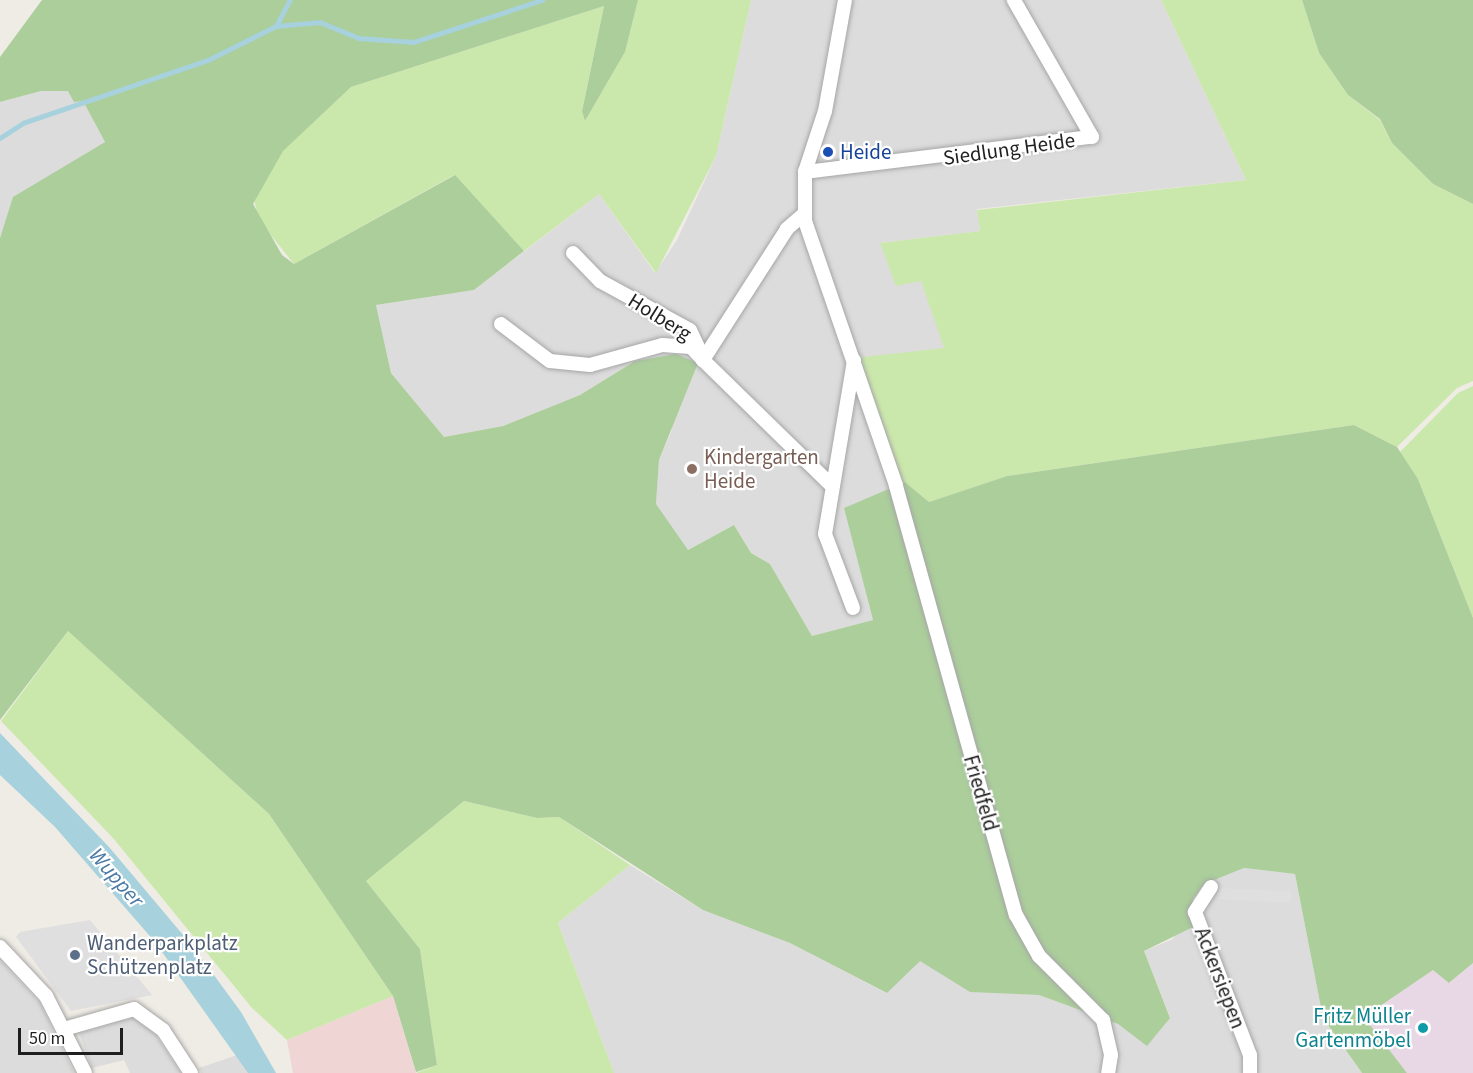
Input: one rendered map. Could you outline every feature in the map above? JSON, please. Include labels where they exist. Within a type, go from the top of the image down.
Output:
[{"type":"street","points":[[845,0],[825,111],[805,172],[804,214],[854,358],[830,484],[825,534],[853,608]]},
{"type":"street","name":"Siedlung Heide","points":[[805,172],[1092,137],[1014,0]]},
{"type":"street","points":[[804,214],[787,230],[703,360],[830,484]]},
{"type":"street","name":"Holberg","points":[[573,253],[600,281],[690,330],[703,360]]},
{"type":"street","name":"Holberg","points":[[501,324],[550,361],[590,365],[662,345],[691,348],[703,360]]},
{"type":"street","name":"Friedfeld","points":[[854,358],[896,486],[1016,915],[1039,956],[1103,1020],[1111,1055],[1108,1073]]},
{"type":"street","name":"Ackersiepen","points":[[1210,887],[1196,912],[1250,1055],[1250,1073]]},
{"type":"street","points":[[0,947],[26,969],[64,1029],[85,1073]]},
{"type":"street","points":[[64,1029],[134,1009],[163,1030],[191,1073]]},
{"type":"shaded area","points":[[751,0],[1161,0],[1246,180],[977,209],[980,231],[880,243],[921,280],[945,348],[896,486],[845,508],[873,620],[812,636],[770,564],[751,553],[734,525],[688,550],[673,532],[656,504],[659,460],[672,430],[635,361],[580,395],[503,426],[444,437],[391,373],[376,305],[474,290],[599,194],[655,273],[677,240],[716,156]]},
{"type":"shaded area","points":[[41,91],[68,91],[83,101],[105,142],[14,197],[0,238],[0,102]]},
{"type":"shaded area","points":[[630,865],[703,910],[790,943],[886,993],[920,960],[970,991],[1039,995],[1118,1024],[1147,1045],[1170,1017],[1144,951],[1173,939],[1204,884],[1244,868],[1295,874],[1323,1018],[1362,1073],[614,1073],[558,923]]},
{"type":"shaded area","points":[[1217,888],[1291,891],[1291,903],[1218,899]]},
{"type":"shaded area","name":"Wanderparkplatz Schützenplatz","points":[[90,920],[152,995],[71,1011],[16,937],[20,932]]},
{"type":"shaded area","points":[[0,960],[40,1003],[74,1073],[0,1073]]},
{"type":"shaded area","name":"Fritz Müller Gartenmöbel","points":[[1473,963],[1473,1073],[1407,1073],[1364,1017],[1433,970],[1450,983]]},
{"type":"shaded area","points":[[393,996],[416,1073],[293,1073],[287,1040]]},
{"type":"shaded area","points":[[129,1015],[149,1025],[181,1073],[130,1073],[124,1060],[92,1068],[77,1028]]},
{"type":"shaded area","points":[[237,1055],[248,1073],[201,1073],[199,1068]]},
{"type":"green space","points":[[42,0],[638,0],[625,52],[585,121],[582,111],[604,6],[351,87],[283,151],[253,204],[282,255],[294,264],[455,175],[524,251],[474,290],[376,305],[391,373],[444,437],[503,426],[580,395],[635,361],[676,354],[698,363],[659,460],[656,504],[688,550],[734,525],[751,553],[770,564],[812,636],[873,620],[844,508],[905,482],[929,502],[1007,476],[1354,425],[1397,447],[1418,479],[1473,618],[1473,963],[1449,983],[1433,970],[1364,1017],[1407,1073],[1362,1073],[1323,1018],[1295,874],[1244,868],[1204,884],[1193,899],[1195,926],[1144,951],[1170,1018],[1147,1046],[1118,1024],[1039,995],[970,992],[920,961],[887,993],[790,943],[703,910],[559,817],[537,818],[464,801],[366,881],[420,949],[437,1065],[416,1072],[393,996],[269,814],[68,631],[0,720],[0,238],[13,197],[105,142],[83,101],[74,102],[68,91],[41,91],[0,102],[0,57]]},
{"type":"green space","points":[[638,0],[751,0],[716,156],[656,273],[599,194],[524,251],[454,175],[294,264],[258,219],[254,198],[282,151],[351,87],[604,6],[582,110],[585,121],[625,52]]},
{"type":"green space","points":[[1161,0],[1302,0],[1319,53],[1348,95],[1380,120],[1392,143],[1433,184],[1473,204],[1473,381],[1457,388],[1397,447],[1354,425],[1007,476],[929,502],[905,482],[896,486],[854,358],[944,348],[921,281],[896,286],[880,243],[980,231],[977,210],[1246,180]]},
{"type":"green space","points":[[1302,0],[1473,0],[1473,204],[1433,184],[1392,143],[1380,119],[1348,95],[1319,53]]},
{"type":"green space","points":[[1473,386],[1473,618],[1418,479],[1400,452],[1458,393]]},
{"type":"green space","points":[[68,631],[269,814],[393,996],[287,1040],[252,1008],[113,838],[1,721]]},
{"type":"green space","points":[[464,801],[537,818],[559,817],[630,865],[558,923],[614,1073],[416,1073],[437,1065],[420,949],[366,881]]},
{"type":"water","name":"Wupper","points":[[0,733],[109,847],[194,948],[241,1012],[276,1073],[248,1073],[155,942],[55,827],[0,775]]},
{"type":"waterway","points":[[276,26],[290,0]]},
{"type":"waterway","points":[[0,138],[23,123],[208,60],[276,26],[320,22],[359,38],[414,42],[542,0]]},
{"type":"place","name":"Heide","points":[[828,152]]},
{"type":"place","name":"Kindergarten Heide","points":[[692,469]]},
{"type":"place","name":"Wanderparkplatz Schützenplatz","points":[[75,955]]},
{"type":"place","name":"Fritz Müller Gartenmöbel","points":[[1423,1028]]}]
